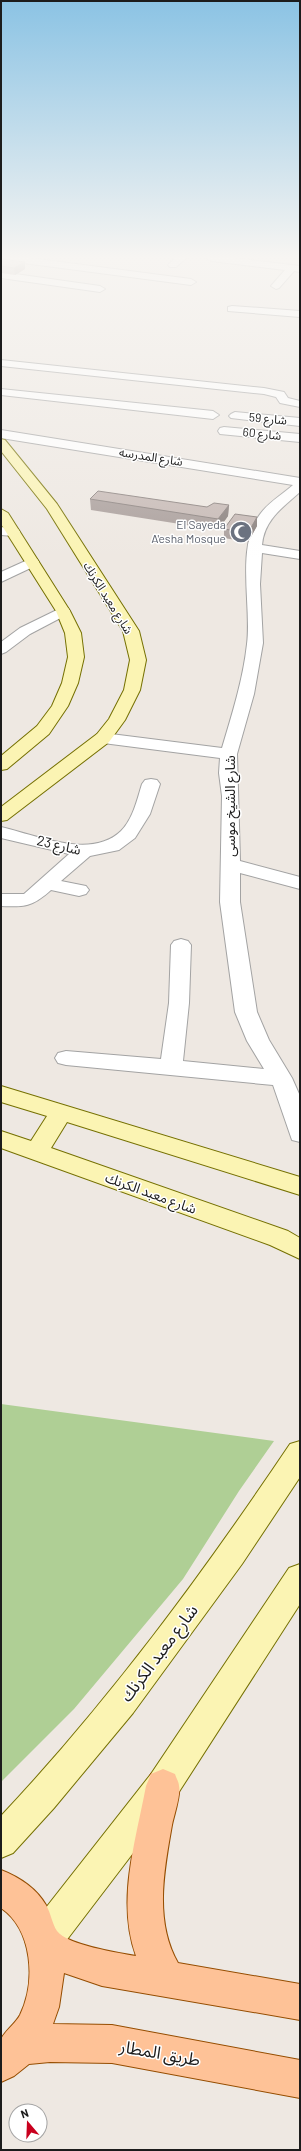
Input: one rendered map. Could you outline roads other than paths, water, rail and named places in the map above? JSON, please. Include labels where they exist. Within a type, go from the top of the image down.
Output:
[{"type":"main road","points":[[162,1786],[144,1905],[146,1927],[153,1954],[166,1978]]},
{"type":"main road","points":[[1,1887],[10,1892],[27,1908],[40,1930],[44,1942],[47,1965],[46,1986],[32,2028],[10,2055]]},
{"type":"main road","points":[[44,1942],[71,1958],[102,1968],[300,2002]]},
{"type":"main road","name":"طريق المطار","points":[[10,2055],[58,2043],[112,2044],[300,2079]]},
{"type":"street","points":[[1,363],[264,391],[280,394],[284,401],[300,404]]},
{"type":"street","points":[[1,392],[213,415]]},
{"type":"street","name":"شارع 59","points":[[235,416],[300,422]]},
{"type":"street","name":"شارع 60","points":[[224,431],[300,438]]},
{"type":"street","name":"شارع المدرسه","points":[[1,434],[300,482]]},
{"type":"street","name":"شارع معبد الكرنك","points":[[1,443],[52,507],[131,631],[138,660],[132,690],[117,720],[103,738],[1,816]]},
{"type":"street","name":"شارع الشيخ موسى","points":[[296,492],[266,515],[256,536],[253,584],[255,643],[246,694],[229,754],[228,773],[231,796],[230,902],[246,1012],[258,1041],[281,1078],[293,1106],[300,1134]]},
{"type":"street","points":[[1,513],[7,531],[32,562],[63,611],[73,633],[76,657],[70,683],[60,706],[42,730],[1,765]]},
{"type":"street","points":[[255,548],[300,555]]},
{"type":"street","points":[[1,578],[32,562]]},
{"type":"street","points":[[1,649],[25,631],[63,611]]},
{"type":"street","points":[[103,738],[229,754]]},
{"type":"street","name":"شارع 23","points":[[1,832],[83,852],[108,849],[124,838],[142,816],[151,784]]},
{"type":"street","points":[[1,900],[23,901],[31,898],[83,852]]},
{"type":"street","points":[[230,865],[276,875],[300,883]]},
{"type":"street","points":[[47,884],[80,890]]},
{"type":"street","points":[[171,1067],[179,1003],[181,945]]},
{"type":"street","points":[[66,1058],[281,1078]]},
{"type":"street","points":[[1,1094],[300,1186]]},
{"type":"street","points":[[36,1152],[61,1113]]},
{"type":"street","name":"شارع معبد الكرنك","points":[[1,1140],[278,1238],[300,1249]]},
{"type":"street","name":"شارع معبد الكرنك","points":[[1,1841],[88,1744],[141,1678],[258,1518],[300,1453]]},
{"type":"street","points":[[44,1942],[162,1786],[300,1578]]},
{"type":"place","name":"El Sayeda A'esha Mosque","points":[[241,532]]}]
